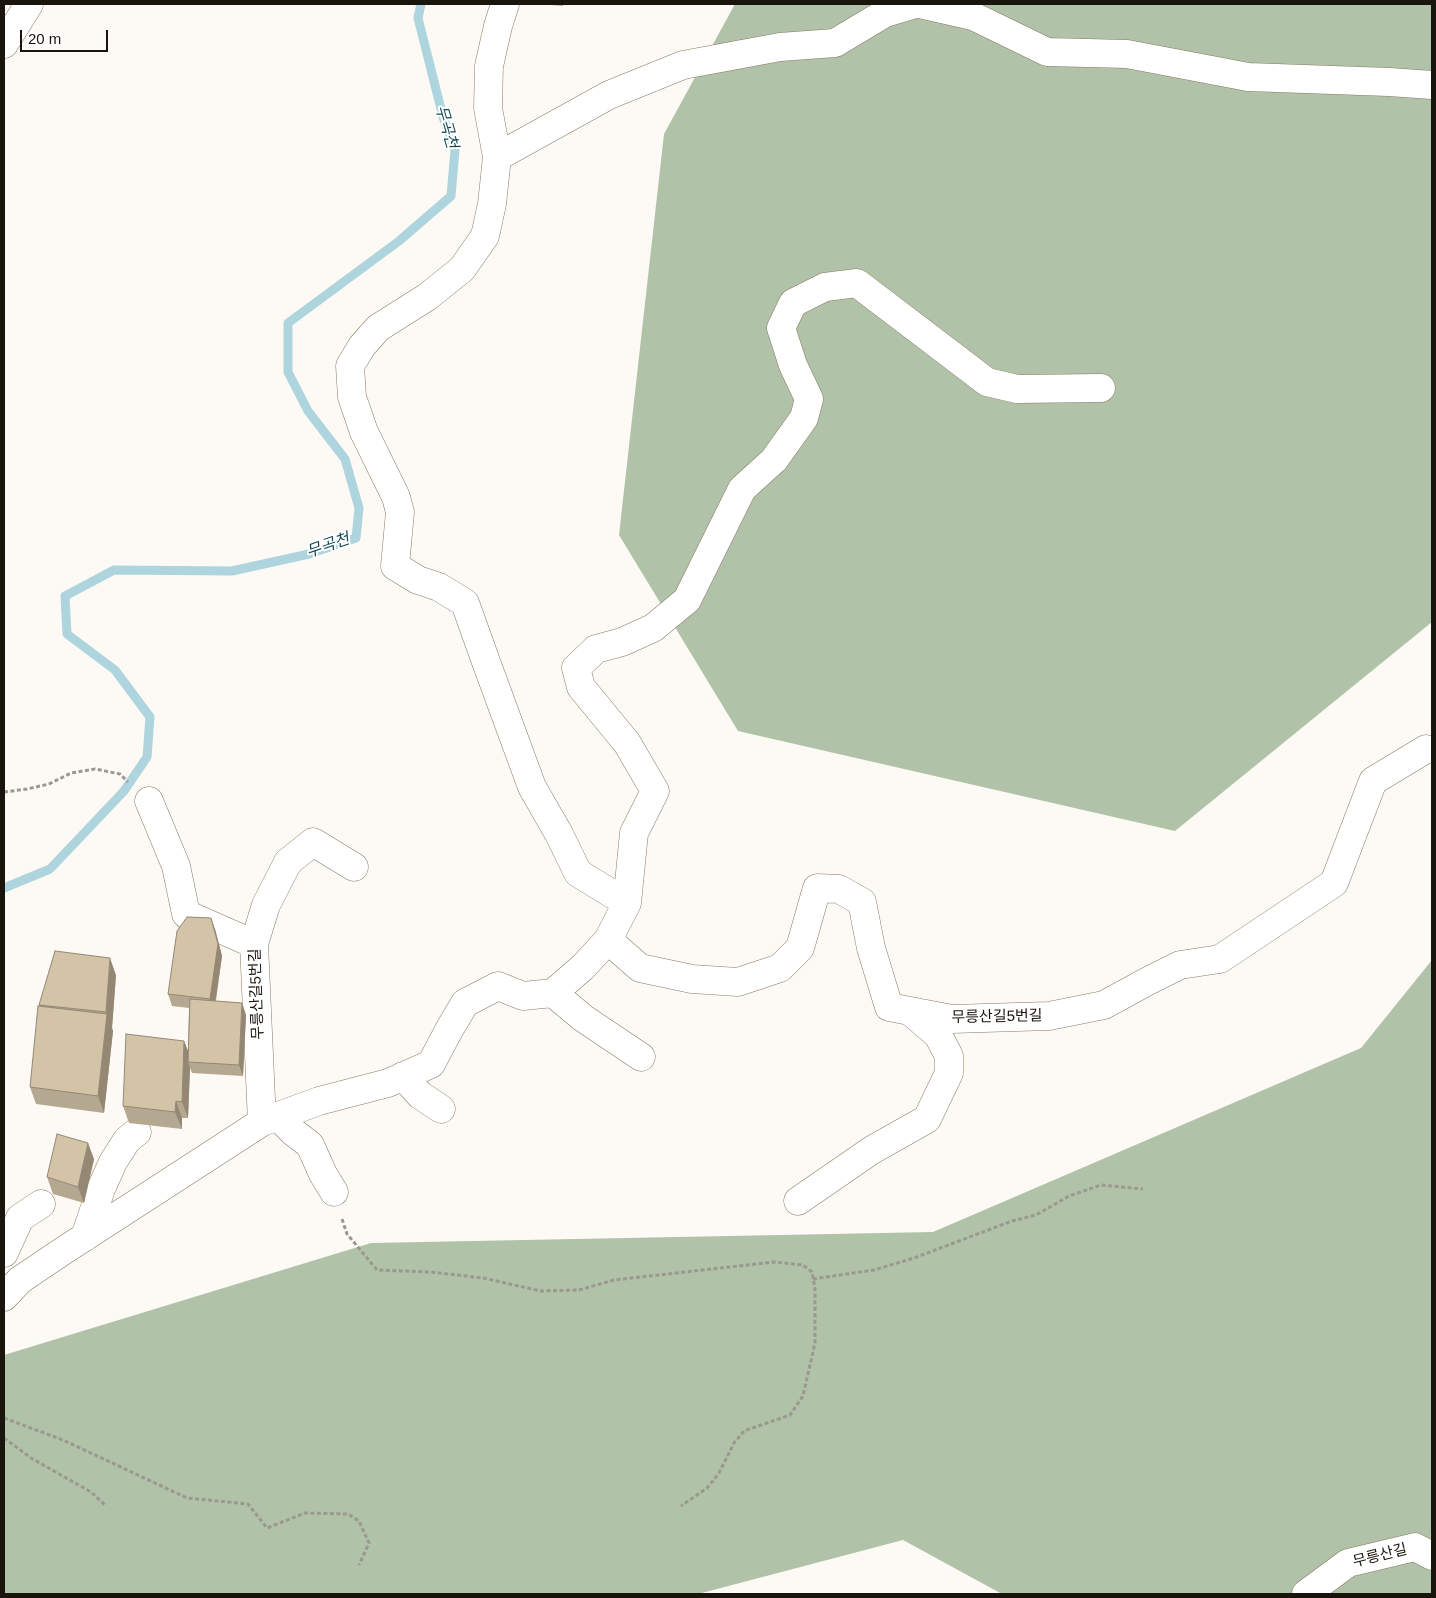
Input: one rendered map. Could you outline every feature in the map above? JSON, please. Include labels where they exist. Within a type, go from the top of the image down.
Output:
[{"type":"street","points":[[4,44],[29,4]]},
{"type":"street","points":[[505,4],[489,66],[488,108],[498,157],[492,204],[484,236],[462,269],[427,297],[378,328],[362,346],[350,366],[352,397],[364,432],[396,497],[400,512],[395,566],[418,580],[439,586],[465,603],[484,660],[532,787],[559,834],[578,874],[627,902]]},
{"type":"street","points":[[498,157],[609,95],[683,64],[780,47],[835,43],[885,13],[915,4]]},
{"type":"street","points":[[920,4],[973,16],[1047,52],[1127,54],[1248,77],[1432,85]]},
{"type":"street","points":[[4,1297],[20,1280],[270,1119],[319,1102],[388,1082],[431,1064],[466,1003],[498,986],[523,996],[553,993],[583,967],[608,940],[627,902],[634,833],[655,791],[627,743],[581,687],[576,668],[596,649],[622,642],[653,628],[687,600],[742,489],[774,460],[804,418],[809,399],[793,365],[781,328],[793,304],[825,287],[858,283],[987,382],[1017,389],[1101,388]]},
{"type":"street","name":"무릉산길5번길","points":[[608,940],[640,968],[692,979],[738,982],[780,968],[800,948],[817,888],[839,889],[862,902],[871,948],[889,1007],[952,1019],[1049,1016],[1104,1005],[1180,965],[1220,959],[1334,883],[1373,780],[1426,749]]},
{"type":"street","points":[[149,801],[176,866],[186,914],[254,944]]},
{"type":"street","name":"무릉산길5번길","points":[[270,1119],[254,944],[266,905],[288,862],[313,842],[354,867]]},
{"type":"street","points":[[553,993],[583,1018],[641,1057]]},
{"type":"street","points":[[798,1201],[872,1150],[927,1119],[949,1073],[949,1056],[938,1034],[909,1011]]},
{"type":"street","points":[[403,1076],[420,1095],[441,1109]]},
{"type":"street","points":[[270,1119],[292,1131],[310,1145],[323,1174],[334,1192]]},
{"type":"street","points":[[85,1237],[101,1189],[113,1162],[128,1140],[137,1132]]},
{"type":"street","points":[[4,1253],[20,1218],[41,1204]]},
{"type":"street","name":"무릉산길","points":[[1306,1594],[1348,1564],[1414,1547],[1432,1556]]},
{"type":"path","points":[[4,792],[49,784],[71,773],[87,770],[95,769],[120,774]]},
{"type":"path","points":[[814,1279],[874,1270],[914,1258],[1012,1221],[1036,1214],[1069,1196],[1102,1185],[1143,1189]]},
{"type":"path","points":[[334,1192],[347,1234],[377,1270],[430,1272],[484,1278],[541,1291],[579,1290],[614,1280],[774,1262],[803,1265],[812,1272],[814,1279],[815,1343],[803,1396],[790,1414],[744,1431],[734,1443],[719,1473],[707,1488],[681,1506]]},
{"type":"path","points":[[4,1418],[64,1440],[187,1498],[248,1504],[267,1528],[305,1513],[348,1514],[359,1521],[369,1544],[359,1565]]},
{"type":"path","points":[[4,1438],[31,1458],[91,1492],[106,1506]]},
{"type":"green space","points":[[735,4],[1432,4],[1432,622],[1175,831],[738,731],[619,535],[664,134]]},
{"type":"green space","points":[[1432,960],[1432,1594],[1002,1594],[903,1540],[698,1594],[4,1594],[4,1355],[371,1243],[933,1232],[1361,1048]]},
{"type":"building","points":[[187,917],[211,918],[218,944],[210,999],[168,994],[177,931]]},
{"type":"building","points":[[55,951],[110,958],[106,1012],[39,1005]]},
{"type":"building","points":[[190,999],[242,1003],[239,1065],[188,1062]]},
{"type":"building","points":[[38,1006],[107,1014],[98,1096],[30,1087]]},
{"type":"building","points":[[126,1034],[184,1041],[182,1102],[176,1101],[175,1112],[123,1106]]},
{"type":"building","points":[[57,1134],[88,1143],[78,1187],[47,1177]]},
{"type":"waterway","name":"무곡천","points":[[4,888],[50,869],[124,791],[147,757],[150,717],[115,670],[67,634],[65,596],[114,570],[232,571],[309,554],[356,538],[359,508],[345,459],[308,411],[288,372],[288,323],[399,241],[451,196],[455,150],[443,117],[418,18],[421,4]]}]
